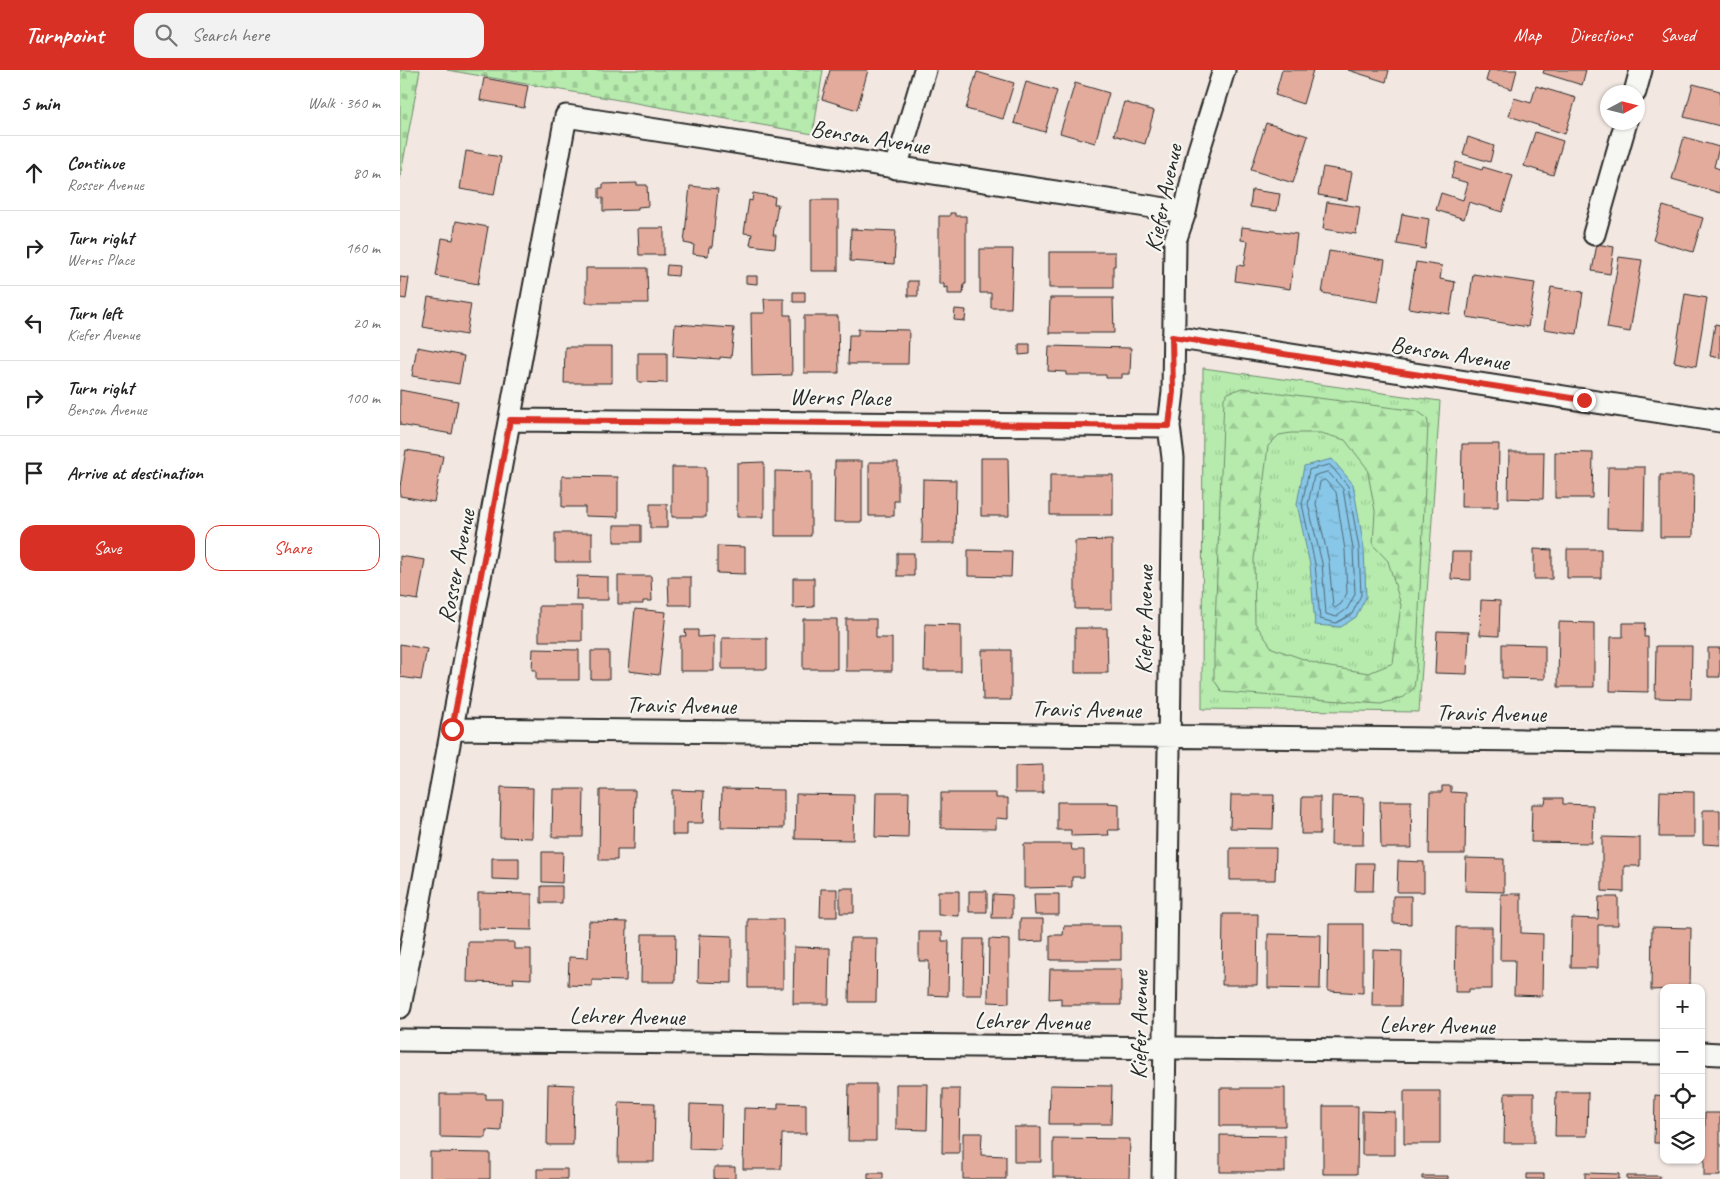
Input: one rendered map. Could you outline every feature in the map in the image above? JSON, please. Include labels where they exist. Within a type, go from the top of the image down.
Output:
[{"type":"street","points":[[896,168],[925,70]]},
{"type":"street","name":"Kiefer Avenue","points":[[1163,1179],[1173,458],[1169,426],[1173,392],[1172,337],[1175,241],[1185,212],[1198,153],[1224,70]]},
{"type":"street","points":[[1637,85],[1641,70]]},
{"type":"street","name":"Benson Avenue","points":[[563,135],[566,116],[1185,212]]},
{"type":"street","points":[[1594,234],[1624,130]]},
{"type":"street","name":"Rosser Avenue","points":[[400,1006],[563,135]]},
{"type":"street","name":"Benson Avenue","points":[[1172,337],[1720,421]]},
{"type":"street","name":"Werns Place","points":[[510,420],[1169,426]]},
{"type":"street","name":"Travis Avenue","points":[[452,729],[1720,742]]},
{"type":"street","name":"Lehrer Avenue","points":[[400,1040],[1660,1053]]},
{"type":"street","points":[[1705,1054],[1720,1054]]},
{"type":"green space","points":[[400,70],[420,70],[400,179]]},
{"type":"green space","points":[[447,70],[823,70],[813,134]]},
{"type":"green space","points":[[1203,368],[1440,401],[1419,712],[1202,709]]},
{"type":"green space","points":[[1242,388],[1417,411],[1427,418],[1416,673],[1414,688],[1404,697],[1381,704],[1222,692],[1214,680],[1224,398],[1228,393]],"holes":[[[1321,433],[1345,440],[1367,468],[1375,511],[1373,545],[1388,561],[1401,605],[1393,663],[1369,673],[1323,666],[1272,648],[1255,623],[1254,559],[1268,446],[1279,435]]]},
{"type":"water","points":[[1332,459],[1353,484],[1364,548],[1366,597],[1356,617],[1341,627],[1315,625],[1310,565],[1297,504],[1304,466]]},
{"type":"building","points":[[830,70],[868,70],[857,110],[822,99]]},
{"type":"building","points":[[1282,70],[1313,70],[1303,104],[1275,95]]},
{"type":"building","points":[[1348,70],[1389,70],[1386,82]]},
{"type":"building","points":[[1489,70],[1517,70],[1512,89],[1486,81]]},
{"type":"building","points":[[1544,70],[1586,70],[1582,85],[1543,73]]},
{"type":"building","points":[[977,72],[1014,83],[1003,119],[966,109]]},
{"type":"building","points":[[484,78],[528,86],[524,108],[480,100]]},
{"type":"building","points":[[1026,82],[1057,91],[1045,132],[1014,123]]},
{"type":"building","points":[[1075,83],[1109,93],[1095,143],[1060,133]]},
{"type":"building","points":[[1693,84],[1720,91],[1720,126],[1684,117]]},
{"type":"building","points":[[1536,86],[1576,98],[1565,134],[1509,116],[1514,98],[1531,103]]},
{"type":"building","points":[[1124,102],[1154,111],[1145,144],[1114,135]]},
{"type":"building","points":[[1266,123],[1308,136],[1293,183],[1251,170]]},
{"type":"building","points":[[1535,132],[1563,141],[1553,175],[1524,166]]},
{"type":"building","points":[[1468,137],[1494,146],[1490,162],[1463,154]]},
{"type":"building","points":[[1684,137],[1719,147],[1714,167],[1720,169],[1720,193],[1672,179]]},
{"type":"building","points":[[466,151],[501,157],[494,195],[460,189]]},
{"type":"building","points":[[1456,162],[1482,170],[1483,167],[1513,176],[1502,212],[1469,202],[1464,219],[1436,210],[1441,193],[1463,200],[1468,183],[1451,178]]},
{"type":"building","points":[[1323,167],[1352,172],[1347,200],[1318,195]]},
{"type":"building","points":[[637,183],[637,185],[647,185],[648,206],[638,207],[638,210],[603,211],[603,198],[599,198],[599,188],[603,188],[603,184]]},
{"type":"building","points":[[690,186],[718,189],[712,247],[709,247],[708,256],[693,254],[694,245],[684,243]]},
{"type":"building","points":[[1252,190],[1280,194],[1277,211],[1250,207]]},
{"type":"building","points":[[753,193],[775,197],[774,204],[778,204],[773,235],[776,235],[775,248],[750,245],[752,234],[744,233],[749,200],[752,201]]},
{"type":"building","points":[[811,200],[838,200],[838,271],[811,271]]},
{"type":"building","points":[[1327,202],[1360,207],[1356,234],[1323,229]]},
{"type":"building","points":[[1663,206],[1703,218],[1693,252],[1653,240]]},
{"type":"building","points":[[950,213],[955,213],[955,216],[966,216],[966,284],[964,284],[963,294],[948,294],[948,287],[944,288],[944,284],[939,284],[939,216],[950,216]]},
{"type":"building","points":[[1402,214],[1429,219],[1425,249],[1397,244]]},
{"type":"building","points":[[456,221],[488,227],[478,284],[436,276],[442,238],[453,240]]},
{"type":"building","points":[[1242,227],[1297,234],[1290,289],[1235,281],[1237,265],[1244,266],[1248,241],[1241,240]]},
{"type":"building","points":[[638,228],[664,228],[664,255],[639,255]]},
{"type":"building","points":[[851,229],[896,231],[894,264],[850,261]]},
{"type":"building","points":[[1597,244],[1614,247],[1610,274],[1592,271]]},
{"type":"building","points":[[980,249],[1013,249],[1011,308],[991,308],[991,293],[980,293]]},
{"type":"building","points":[[1329,251],[1385,260],[1378,302],[1322,293]]},
{"type":"building","points":[[1049,252],[1115,252],[1113,288],[1049,288]]},
{"type":"building","points":[[1619,257],[1642,260],[1630,332],[1607,328]]},
{"type":"building","points":[[1416,262],[1442,266],[1440,279],[1455,282],[1450,314],[1408,308]]},
{"type":"building","points":[[667,265],[679,266],[678,276],[666,275]]},
{"type":"building","points":[[586,268],[647,268],[648,303],[586,303]]},
{"type":"building","points":[[1473,274],[1535,283],[1528,327],[1467,317]]},
{"type":"building","points":[[746,276],[757,276],[757,284],[746,283]]},
{"type":"building","points":[[400,277],[409,278],[406,299],[400,298]]},
{"type":"building","points":[[908,281],[918,281],[918,296],[908,296]]},
{"type":"building","points":[[1551,287],[1583,292],[1577,334],[1544,329]]},
{"type":"building","points":[[793,292],[805,292],[805,302],[793,302]]},
{"type":"building","points":[[1685,294],[1707,298],[1696,366],[1674,362]]},
{"type":"building","points":[[428,297],[471,304],[466,335],[423,327]]},
{"type":"building","points":[[1050,298],[1113,298],[1114,333],[1049,333]]},
{"type":"building","points":[[764,299],[784,299],[784,315],[791,315],[792,375],[752,376],[751,313],[765,313]]},
{"type":"building","points":[[955,309],[966,310],[965,321],[954,320]]},
{"type":"building","points":[[804,316],[838,316],[839,373],[804,373]]},
{"type":"building","points":[[675,324],[734,328],[731,358],[673,356]]},
{"type":"building","points":[[1715,324],[1720,325],[1720,358],[1710,356]]},
{"type":"building","points":[[858,329],[909,330],[908,364],[848,364],[849,335],[858,335]]},
{"type":"building","points":[[1019,344],[1030,344],[1030,354],[1019,355]]},
{"type":"building","points":[[1049,346],[1131,348],[1130,374],[1122,374],[1122,378],[1106,378],[1106,375],[1066,375],[1066,372],[1048,371]]},
{"type":"building","points":[[417,347],[464,356],[459,384],[412,376]]},
{"type":"building","points":[[565,347],[612,347],[612,383],[564,383]]},
{"type":"building","points":[[638,353],[667,353],[667,383],[638,382]]},
{"type":"building","points":[[400,390],[458,401],[452,434],[400,425]]},
{"type":"building","points":[[1462,444],[1499,444],[1498,507],[1461,507]]},
{"type":"building","points":[[406,450],[443,456],[434,502],[400,496]]},
{"type":"building","points":[[1509,452],[1544,452],[1543,499],[1508,498]]},
{"type":"building","points":[[1555,452],[1593,453],[1592,498],[1555,498]]},
{"type":"building","points":[[981,458],[1008,458],[1009,516],[981,516]]},
{"type":"building","points":[[835,461],[862,461],[862,522],[834,522]]},
{"type":"building","points":[[764,462],[764,517],[737,517],[737,463]]},
{"type":"building","points":[[869,462],[898,462],[898,501],[894,501],[894,516],[869,516]]},
{"type":"building","points":[[672,467],[706,467],[706,517],[672,517]]},
{"type":"building","points":[[1608,467],[1645,467],[1644,529],[1607,528]]},
{"type":"building","points":[[775,471],[811,472],[811,536],[775,536]]},
{"type":"building","points":[[1050,475],[1113,475],[1113,515],[1050,515]]},
{"type":"building","points":[[1660,475],[1694,475],[1693,537],[1660,537]]},
{"type":"building","points":[[562,476],[618,477],[618,517],[585,516],[585,507],[562,507]]},
{"type":"building","points":[[923,479],[956,480],[955,543],[922,543]]},
{"type":"building","points":[[650,504],[667,504],[667,528],[650,528]]},
{"type":"building","points":[[614,525],[641,525],[641,542],[614,542]]},
{"type":"building","points":[[555,533],[592,533],[592,562],[555,562]]},
{"type":"building","points":[[1112,540],[1112,609],[1075,609],[1075,541]]},
{"type":"building","points":[[717,546],[745,547],[745,574],[717,573]]},
{"type":"building","points":[[1534,549],[1552,550],[1552,579],[1534,579]]},
{"type":"building","points":[[1567,549],[1601,549],[1601,578],[1567,578]]},
{"type":"building","points":[[968,550],[1012,551],[1011,577],[968,576]]},
{"type":"building","points":[[1452,552],[1471,552],[1471,580],[1451,579]]},
{"type":"building","points":[[897,553],[914,553],[914,576],[897,576]]},
{"type":"building","points":[[400,556],[425,560],[418,600],[400,597]]},
{"type":"building","points":[[577,576],[608,577],[608,600],[576,600]]},
{"type":"building","points":[[618,576],[651,576],[652,601],[643,601],[643,604],[618,604]]},
{"type":"building","points":[[668,577],[691,577],[691,605],[669,605]]},
{"type":"building","points":[[793,578],[814,578],[814,607],[793,608]]},
{"type":"building","points":[[1481,600],[1500,601],[1499,636],[1480,635]]},
{"type":"building","points":[[539,606],[582,606],[582,641],[539,641]]},
{"type":"building","points":[[635,609],[666,612],[659,675],[629,671]]},
{"type":"building","points":[[803,619],[837,619],[837,669],[803,669]]},
{"type":"building","points":[[846,619],[876,619],[876,638],[892,638],[892,671],[846,671]]},
{"type":"building","points":[[1559,622],[1594,623],[1594,687],[1558,687]]},
{"type":"building","points":[[1623,623],[1645,623],[1644,637],[1648,637],[1648,692],[1610,691],[1611,637],[1623,637]]},
{"type":"building","points":[[925,624],[961,625],[961,671],[924,671]]},
{"type":"building","points":[[1075,628],[1107,628],[1108,673],[1075,673]]},
{"type":"building","points":[[685,630],[698,630],[698,637],[714,636],[714,671],[680,671],[680,636],[686,636]]},
{"type":"building","points":[[1437,631],[1469,632],[1467,674],[1435,673]]},
{"type":"building","points":[[722,638],[767,638],[767,669],[722,669]]},
{"type":"building","points":[[400,644],[427,649],[421,680],[400,677]]},
{"type":"building","points":[[1502,644],[1545,645],[1545,679],[1502,678]]},
{"type":"building","points":[[1656,646],[1692,646],[1691,699],[1655,698]]},
{"type":"building","points":[[1708,648],[1720,648],[1720,677],[1708,677]]},
{"type":"building","points":[[533,649],[579,650],[579,680],[536,680],[536,670],[532,670]]},
{"type":"building","points":[[982,650],[1011,650],[1011,700],[983,700]]},
{"type":"building","points":[[591,651],[609,651],[609,679],[591,679]]},
{"type":"building","points":[[1043,765],[1043,793],[1015,793],[1015,766]]},
{"type":"building","points":[[1442,786],[1451,786],[1451,792],[1466,793],[1465,854],[1429,854],[1430,792],[1442,792]]},
{"type":"building","points":[[501,787],[533,788],[532,838],[500,837]]},
{"type":"building","points":[[553,789],[584,789],[583,837],[552,837]]},
{"type":"building","points":[[722,789],[784,790],[784,828],[721,827]]},
{"type":"building","points":[[600,790],[635,790],[634,849],[617,849],[617,860],[599,860]]},
{"type":"building","points":[[672,790],[704,791],[703,823],[687,823],[687,835],[672,835]]},
{"type":"building","points":[[1660,791],[1694,792],[1694,837],[1659,837]]},
{"type":"building","points":[[876,792],[909,792],[908,838],[875,837]]},
{"type":"building","points":[[941,793],[996,793],[996,798],[1008,798],[1008,819],[996,818],[996,829],[941,828]]},
{"type":"building","points":[[796,794],[854,795],[853,840],[795,839]]},
{"type":"building","points":[[1231,795],[1274,795],[1273,829],[1230,828]]},
{"type":"building","points":[[1332,796],[1364,797],[1363,845],[1331,845]]},
{"type":"building","points":[[1302,797],[1320,797],[1320,834],[1301,834]]},
{"type":"building","points":[[1546,798],[1563,798],[1563,804],[1593,805],[1592,843],[1531,842],[1532,804],[1545,804]]},
{"type":"building","points":[[1380,801],[1411,801],[1412,848],[1381,848]]},
{"type":"building","points":[[1057,802],[1109,802],[1119,804],[1119,830],[1108,830],[1109,835],[1071,836],[1071,830],[1057,830]]},
{"type":"building","points":[[1703,810],[1720,810],[1720,845],[1703,844]]},
{"type":"building","points":[[1602,837],[1640,838],[1640,866],[1624,866],[1624,892],[1602,891]]},
{"type":"building","points":[[1024,844],[1071,844],[1072,850],[1084,850],[1084,877],[1072,877],[1072,887],[1024,888]]},
{"type":"building","points":[[1230,848],[1276,848],[1275,880],[1230,880]]},
{"type":"building","points":[[542,852],[563,852],[562,883],[542,882]]},
{"type":"building","points":[[492,858],[519,858],[519,880],[492,879]]},
{"type":"building","points":[[1466,858],[1504,859],[1504,892],[1465,891]]},
{"type":"building","points":[[1398,861],[1424,862],[1424,892],[1397,892]]},
{"type":"building","points":[[1356,863],[1374,863],[1373,891],[1355,891]]},
{"type":"building","points":[[541,886],[562,886],[562,903],[541,903]]},
{"type":"building","points":[[840,888],[854,888],[854,913],[840,913]]},
{"type":"building","points":[[821,889],[837,889],[837,917],[820,917]]},
{"type":"building","points":[[938,891],[959,891],[959,916],[938,915]]},
{"type":"building","points":[[969,891],[987,891],[987,912],[969,912]]},
{"type":"building","points":[[478,893],[532,894],[532,930],[478,929]]},
{"type":"building","points":[[993,894],[1012,895],[1012,918],[992,918]]},
{"type":"building","points":[[1034,894],[1059,894],[1059,915],[1035,915]]},
{"type":"building","points":[[1501,894],[1521,894],[1521,933],[1543,934],[1542,996],[1514,995],[1515,960],[1500,960]]},
{"type":"building","points":[[1393,896],[1411,896],[1411,924],[1393,923]]},
{"type":"building","points":[[1599,897],[1618,897],[1618,925],[1598,925],[1598,968],[1571,968],[1572,918],[1598,919]]},
{"type":"building","points":[[1223,914],[1258,914],[1257,985],[1222,985]]},
{"type":"building","points":[[748,919],[783,919],[783,988],[748,988]]},
{"type":"building","points":[[1020,919],[1043,919],[1043,941],[1020,942]]},
{"type":"building","points":[[589,921],[627,922],[626,981],[592,980],[592,986],[568,985],[569,957],[588,958]]},
{"type":"building","points":[[1329,924],[1363,924],[1363,993],[1328,991]]},
{"type":"building","points":[[1064,926],[1121,926],[1121,960],[1050,960],[1050,935],[1063,935]]},
{"type":"building","points":[[1456,927],[1492,927],[1492,989],[1469,989],[1469,992],[1455,992]]},
{"type":"building","points":[[1652,927],[1691,928],[1690,984],[1660,984],[1660,990],[1651,990]]},
{"type":"building","points":[[919,932],[942,932],[942,941],[949,941],[948,996],[928,995],[929,961],[919,961]]},
{"type":"building","points":[[642,934],[676,934],[675,982],[641,982]]},
{"type":"building","points":[[1268,934],[1321,935],[1320,989],[1268,988]]},
{"type":"building","points":[[699,935],[732,936],[732,983],[698,982]]},
{"type":"building","points":[[850,938],[877,938],[876,1002],[849,1002]]},
{"type":"building","points":[[964,939],[983,939],[982,995],[963,995]]},
{"type":"building","points":[[989,939],[1009,940],[1009,1003],[988,1002]]},
{"type":"building","points":[[468,942],[514,942],[514,949],[531,949],[531,979],[513,978],[514,983],[467,982]]},
{"type":"building","points":[[794,947],[830,948],[829,1004],[793,1004]]},
{"type":"building","points":[[1373,950],[1402,951],[1401,1006],[1372,1006]]},
{"type":"building","points":[[1050,969],[1121,969],[1121,1005],[1061,1005],[1061,998],[1049,999]]},
{"type":"building","points":[[548,1084],[574,1085],[573,1145],[547,1145]]},
{"type":"building","points":[[849,1084],[876,1084],[876,1141],[848,1141]]},
{"type":"building","points":[[896,1084],[928,1084],[927,1130],[896,1129]]},
{"type":"building","points":[[1050,1085],[1112,1086],[1111,1124],[1049,1124]]},
{"type":"building","points":[[1220,1088],[1285,1088],[1285,1126],[1220,1126]]},
{"type":"building","points":[[943,1089],[960,1089],[959,1153],[942,1153]]},
{"type":"building","points":[[1404,1091],[1440,1091],[1440,1144],[1404,1144]]},
{"type":"building","points":[[1556,1092],[1588,1092],[1587,1136],[1555,1136]]},
{"type":"building","points":[[1505,1093],[1534,1093],[1534,1143],[1504,1143]]},
{"type":"building","points":[[440,1094],[486,1094],[486,1099],[502,1099],[501,1131],[486,1130],[486,1138],[440,1137]]},
{"type":"building","points":[[1655,1095],[1660,1096],[1660,1143],[1654,1143]]},
{"type":"building","points":[[619,1102],[655,1103],[654,1162],[618,1162]]},
{"type":"building","points":[[778,1103],[806,1104],[806,1134],[782,1134],[781,1169],[743,1169],[744,1108],[778,1109]]},
{"type":"building","points":[[690,1104],[722,1105],[721,1150],[689,1149]]},
{"type":"building","points":[[1323,1106],[1358,1106],[1357,1174],[1323,1174]]},
{"type":"building","points":[[1362,1111],[1395,1112],[1395,1155],[1362,1155]]},
{"type":"building","points":[[1705,1113],[1720,1113],[1720,1176],[1704,1176]]},
{"type":"building","points":[[1014,1127],[1041,1127],[1041,1162],[1014,1162]]},
{"type":"building","points":[[963,1133],[982,1133],[981,1155],[1006,1156],[1006,1179],[963,1179]]},
{"type":"building","points":[[1220,1135],[1285,1136],[1285,1172],[1220,1172]]},
{"type":"building","points":[[1053,1138],[1130,1139],[1129,1178],[1053,1177]]},
{"type":"building","points":[[430,1152],[490,1153],[490,1179],[430,1179]]},
{"type":"building","points":[[714,1167],[735,1167],[735,1179],[714,1179]]},
{"type":"building","points":[[537,1169],[567,1169],[567,1179],[537,1179]]},
{"type":"building","points":[[868,1173],[883,1173],[883,1179],[868,1179]]},
{"type":"building","points":[[1585,1173],[1619,1174],[1619,1179],[1585,1179]]},
{"type":"building","points":[[1527,1174],[1544,1174],[1544,1179],[1527,1179]]},
{"type":"building","points":[[1422,1176],[1448,1176],[1448,1179],[1422,1179]]},
{"type":"building","points":[[1627,1176],[1660,1176],[1660,1179],[1627,1179]]},
{"type":"route","points":[[452,729],[510,420],[1169,426],[1173,392],[1172,337],[1584,400]]}]
